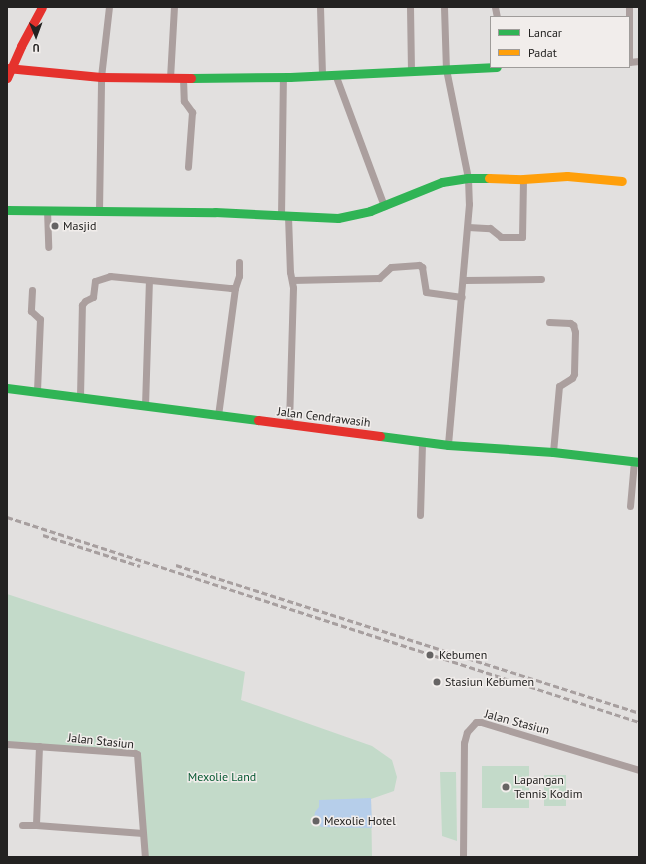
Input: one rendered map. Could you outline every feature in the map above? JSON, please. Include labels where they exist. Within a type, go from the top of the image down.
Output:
[{"type":"street","points":[[42,7],[8,72],[101,77],[184,78],[283,77],[490,67]]},
{"type":"street","points":[[100,211],[101,77],[109,7]]},
{"type":"street","points":[[170,78],[174,7]]},
{"type":"street","points":[[320,7],[322,75]]},
{"type":"street","points":[[410,7],[411,70]]},
{"type":"street","points":[[444,7],[446,69],[468,178],[468,228],[448,445]]},
{"type":"street","points":[[335,74],[384,206]]},
{"type":"street","points":[[283,77],[285,216],[292,280],[289,425]]},
{"type":"street","points":[[184,78],[184,100],[192,112],[188,167]]},
{"type":"street","points":[[7,210],[215,212],[338,218],[370,211],[442,182],[468,178],[523,179],[567,176],[622,181]]},
{"type":"street","points":[[468,228],[490,228],[501,237],[522,237],[523,179]]},
{"type":"street","points":[[47,210],[48,247]]},
{"type":"street","points":[[218,416],[235,288],[239,276],[239,262]]},
{"type":"street","points":[[292,280],[379,278],[391,266],[419,265],[422,267],[426,292],[462,297]]},
{"type":"street","points":[[80,397],[82,305],[93,297],[95,281],[110,276],[235,288]]},
{"type":"street","points":[[464,280],[541,279]]},
{"type":"street","points":[[145,406],[149,280]]},
{"type":"street","points":[[32,290],[31,311],[40,319],[37,392]]},
{"type":"street","points":[[549,322],[570,323],[573,325],[575,332],[574,374],[572,378],[559,386],[553,452]]},
{"type":"street","name":"Jalan Cendrawasih","points":[[7,388],[422,442],[553,452],[636,461]]},
{"type":"street","points":[[420,515],[422,442]]},
{"type":"street","points":[[630,506],[636,461]]},
{"type":"street","name":"Jalan Stasiun","points":[[463,857],[464,743],[467,732],[476,722],[481,722],[639,770]]},
{"type":"street","name":"Jalan Stasiun","points":[[7,744],[138,754],[145,857]]},
{"type":"street","points":[[36,825],[39,746]]},
{"type":"street","points":[[22,824],[143,833]]},
{"type":"green space","name":"Mexolie Land","points":[[7,594],[245,672],[241,700],[372,746],[392,760],[397,777],[394,791],[371,799],[372,857],[146,857],[140,751],[7,743]]},
{"type":"green space","name":"Lapangan Tennis Kodim","points":[[482,766],[529,766],[529,808],[482,808]]},
{"type":"green space","points":[[440,772],[456,772],[457,841],[442,836]]},
{"type":"green space","points":[[544,775],[566,775],[566,806],[544,806]]},
{"type":"water","points":[[371,798],[372,828],[321,827],[314,819],[315,812],[319,807],[319,800]]},
{"type":"railway","points":[[7,517],[639,722]]},
{"type":"railway","points":[[43,535],[140,566]]},
{"type":"railway","points":[[176,565],[639,713]]},
{"type":"traffic: fast","points":[[191,78],[290,77],[490,67]]},
{"type":"traffic: fast","points":[[7,210],[215,212],[338,218],[370,211],[442,182],[468,178],[489,178]]},
{"type":"traffic: fast","points":[[7,388],[258,420]]},
{"type":"traffic: fast","points":[[380,436],[448,445],[553,452],[639,462]]},
{"type":"traffic: slow","points":[[489,178],[523,179],[567,176],[622,181]]},
{"type":"traffic: jam","points":[[7,78],[21,46],[42,7]]},
{"type":"traffic: jam","points":[[7,68],[101,77],[191,78]]},
{"type":"traffic: jam","points":[[258,420],[380,436]]},
{"type":"place","name":"Masjid","points":[[55,226]]},
{"type":"place","name":"Kebumen","points":[[430,655]]},
{"type":"place","name":"Stasiun Kebumen","points":[[437,682]]},
{"type":"place","name":"Lapangan Tennis Kodim","points":[[506,787]]},
{"type":"place","name":"Mexolie Hotel","points":[[316,821]]}]
